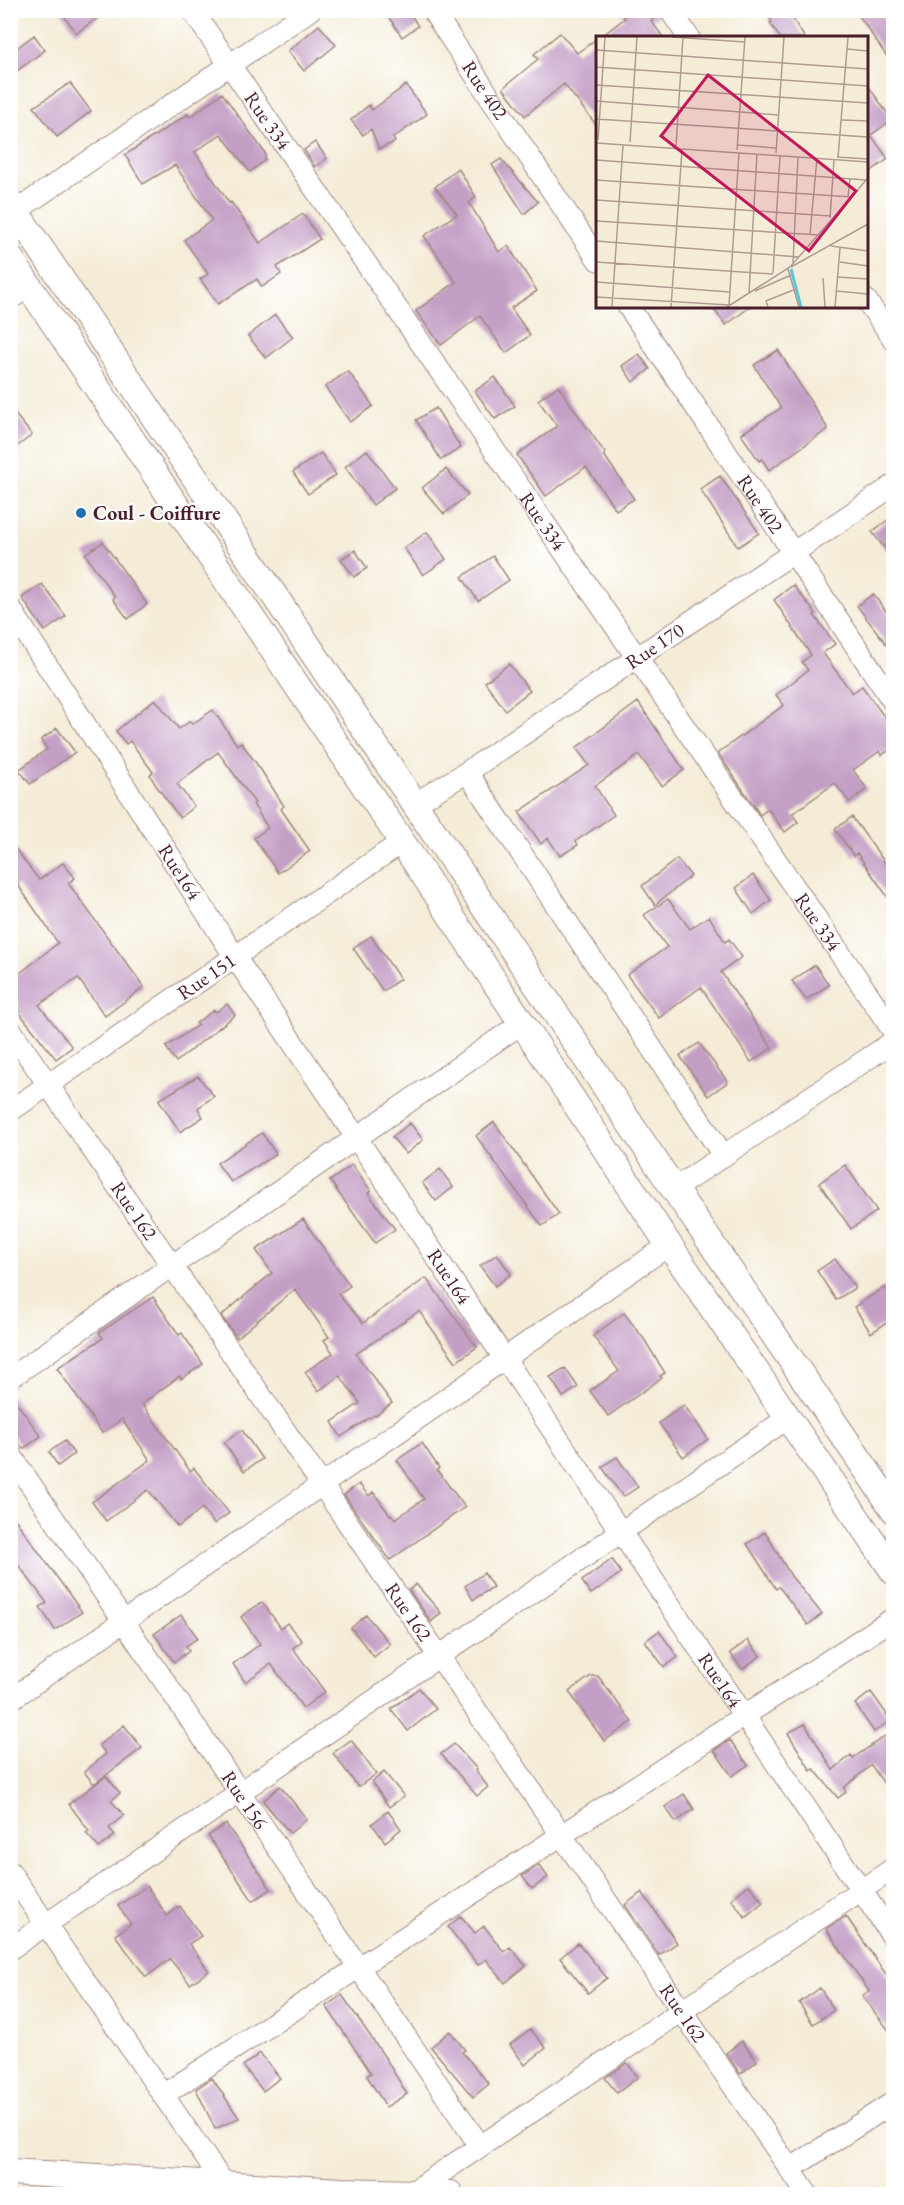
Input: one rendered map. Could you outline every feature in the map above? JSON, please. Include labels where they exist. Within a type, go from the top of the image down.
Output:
[{"type":"main road","points":[[13,207],[674,1189],[894,1510]]},
{"type":"main road","points":[[10,258],[20,292],[402,842],[669,1245],[894,1572]]},
{"type":"main road","points":[[10,2172],[341,2193],[450,2194]]},
{"type":"street","name":"Rue 334","points":[[192,10],[894,1032]]},
{"type":"street","points":[[13,207],[310,10]]},
{"type":"street","name":"Rue 402","points":[[432,10],[596,257]]},
{"type":"street","points":[[670,10],[687,36]]},
{"type":"street","points":[[868,301],[894,340]]},
{"type":"street","name":"Rue 402","points":[[629,308],[894,703]]},
{"type":"street","name":"Rue 170","points":[[414,804],[467,772],[894,484]]},
{"type":"street","name":"Rue164","points":[[10,608],[235,957],[894,1939]]},
{"type":"street","points":[[467,772],[723,1155]]},
{"type":"street","name":"Rue 151","points":[[10,1111],[402,842]]},
{"type":"street","points":[[10,1378],[522,1023]]},
{"type":"street","name":"Rue 162","points":[[10,1029],[807,2194]]},
{"type":"street","points":[[674,1189],[894,1041]]},
{"type":"street","points":[[10,1700],[669,1245]]},
{"type":"street","points":[[10,1949],[788,1419]]},
{"type":"street","name":"Rue 156","points":[[10,1454],[480,2146]]},
{"type":"street","points":[[164,2095],[894,1618]]},
{"type":"street","points":[[411,2193],[894,1868]]},
{"type":"street","points":[[10,1872],[224,2184]]},
{"type":"street","points":[[790,2169],[894,2102]]},
{"type":"building","points":[[60,10],[109,10],[76,33]]},
{"type":"building","points":[[384,10],[408,10],[418,26],[402,37]]},
{"type":"building","points":[[619,10],[657,10],[659,15],[651,21],[662,36],[602,36],[625,18]]},
{"type":"building","points":[[763,10],[787,10],[804,36],[779,36],[770,23],[772,22]]},
{"type":"building","points":[[855,10],[885,10],[894,23],[894,67]]},
{"type":"building","points":[[319,25],[336,45],[304,71],[288,51]]},
{"type":"building","points":[[560,33],[577,53],[596,39],[596,124],[564,84],[525,116],[503,88],[538,59],[534,54]]},
{"type":"building","points":[[34,35],[45,50],[10,76],[10,53]]},
{"type":"building","points":[[70,83],[91,111],[57,137],[34,107]]},
{"type":"building","points":[[406,85],[427,114],[393,138],[395,142],[379,149],[371,129],[363,135],[351,120],[369,105],[372,110]]},
{"type":"building","points":[[868,85],[892,120],[871,135],[888,159],[868,173]]},
{"type":"building","points":[[222,93],[265,153],[265,160],[250,172],[221,134],[195,152],[229,203],[231,202],[260,243],[303,214],[320,239],[277,267],[281,274],[262,287],[257,279],[218,304],[200,279],[208,274],[184,240],[212,220],[175,165],[143,184],[125,155],[188,114],[190,117]]},
{"type":"building","points":[[315,142],[327,158],[315,167],[304,150]]},
{"type":"building","points":[[501,159],[538,202],[524,214],[492,165]]},
{"type":"building","points":[[458,168],[476,197],[469,203],[499,252],[508,246],[537,291],[511,308],[530,335],[506,353],[480,316],[441,345],[416,311],[456,282],[424,236],[457,214],[435,187]]},
{"type":"building","points":[[713,308],[748,308],[726,325]]},
{"type":"building","points":[[275,315],[293,337],[266,358],[248,336]]},
{"type":"building","points":[[778,350],[828,429],[769,470],[762,459],[759,461],[741,434],[781,408],[754,365]]},
{"type":"building","points":[[639,354],[650,369],[633,382],[622,366]]},
{"type":"building","points":[[348,371],[373,406],[350,422],[325,387]]},
{"type":"building","points":[[495,377],[515,406],[495,419],[475,391]]},
{"type":"building","points":[[558,386],[634,499],[616,510],[586,467],[546,496],[517,455],[557,426],[538,400]]},
{"type":"building","points":[[10,408],[32,435],[10,452]]},
{"type":"building","points":[[436,408],[461,448],[441,460],[416,420]]},
{"type":"building","points":[[367,450],[395,488],[373,505],[345,467]]},
{"type":"building","points":[[321,453],[336,475],[308,494],[293,472]]},
{"type":"building","points":[[446,469],[468,495],[444,514],[422,488]]},
{"type":"building","points":[[720,476],[759,533],[738,547],[700,489]]},
{"type":"building","points":[[894,515],[894,560],[872,532]]},
{"type":"building","points":[[427,532],[446,559],[423,575],[404,548]]},
{"type":"building","points":[[103,542],[147,604],[128,619],[85,554]]},
{"type":"building","points":[[355,550],[367,568],[354,577],[341,559]]},
{"type":"building","points":[[493,556],[509,580],[478,601],[462,577]]},
{"type":"building","points":[[42,584],[66,616],[45,631],[22,598]]},
{"type":"building","points":[[793,585],[816,614],[814,615],[835,644],[823,653],[852,693],[862,686],[894,730],[894,747],[882,755],[880,751],[853,770],[867,789],[849,802],[835,783],[792,814],[798,822],[785,832],[768,809],[760,815],[718,753],[784,705],[776,695],[808,670],[802,662],[811,655],[774,600]]},
{"type":"building","points":[[873,594],[894,622],[894,654],[857,606]]},
{"type":"building","points":[[509,664],[530,691],[505,710],[485,682]]},
{"type":"building","points":[[155,699],[179,729],[190,721],[192,724],[213,710],[237,745],[241,742],[261,770],[284,806],[281,809],[310,851],[278,873],[254,838],[268,828],[253,804],[255,803],[218,752],[177,784],[194,806],[180,818],[155,784],[150,775],[153,772],[130,741],[126,744],[116,731]]},
{"type":"building","points":[[638,702],[684,770],[662,786],[639,755],[595,786],[614,815],[576,841],[578,845],[560,856],[548,838],[541,844],[519,812],[589,765],[576,748]]},
{"type":"building","points":[[57,728],[75,752],[30,784],[19,770],[47,749],[41,740]]},
{"type":"building","points":[[852,817],[894,875],[894,906],[857,853],[854,856],[835,829]]},
{"type":"building","points":[[10,842],[39,880],[63,863],[75,878],[68,883],[144,987],[105,1016],[78,978],[39,1005],[72,1047],[56,1059],[22,1016],[10,988],[10,981],[58,943],[18,885],[10,890]]},
{"type":"building","points":[[677,859],[691,876],[655,905],[642,886]]},
{"type":"building","points":[[753,875],[771,900],[753,914],[736,888]]},
{"type":"building","points":[[668,899],[690,929],[709,916],[725,942],[729,939],[742,957],[721,972],[772,1048],[751,1062],[701,987],[659,1018],[627,975],[667,947],[644,915]]},
{"type":"building","points":[[371,936],[400,979],[383,991],[353,948]]},
{"type":"building","points":[[815,965],[829,985],[806,1000],[792,981]]},
{"type":"building","points":[[227,1004],[235,1015],[176,1062],[166,1047],[198,1025],[196,1023],[214,1010],[216,1012]]},
{"type":"building","points":[[699,1043],[728,1082],[708,1096],[680,1056]]},
{"type":"building","points":[[198,1076],[214,1096],[198,1108],[203,1117],[180,1132],[159,1100]]},
{"type":"building","points":[[494,1122],[559,1214],[542,1226],[476,1136]]},
{"type":"building","points":[[410,1123],[423,1140],[406,1154],[392,1137]]},
{"type":"building","points":[[262,1133],[276,1154],[231,1182],[217,1163]]},
{"type":"building","points":[[352,1165],[371,1191],[368,1193],[395,1229],[375,1243],[330,1181]]},
{"type":"building","points":[[845,1165],[877,1211],[851,1229],[819,1183]]},
{"type":"building","points":[[440,1169],[453,1187],[436,1201],[422,1183]]},
{"type":"building","points":[[303,1219],[350,1286],[338,1294],[363,1323],[426,1278],[477,1347],[456,1362],[419,1311],[356,1354],[392,1403],[341,1437],[332,1422],[360,1403],[340,1376],[318,1391],[305,1372],[333,1353],[324,1340],[329,1337],[295,1289],[237,1338],[221,1316],[272,1273],[256,1250]]},
{"type":"building","points":[[497,1254],[511,1274],[495,1286],[480,1266]]},
{"type":"building","points":[[835,1259],[855,1288],[836,1300],[817,1271]]},
{"type":"building","points":[[885,1287],[894,1299],[894,1318],[871,1333],[854,1307]]},
{"type":"building","points":[[153,1297],[179,1335],[182,1333],[203,1364],[181,1379],[180,1376],[142,1404],[190,1471],[194,1468],[229,1513],[214,1524],[202,1508],[178,1527],[148,1490],[106,1521],[92,1502],[150,1460],[122,1419],[102,1433],[57,1368],[103,1338],[99,1333]]},
{"type":"building","points":[[624,1313],[644,1339],[665,1373],[660,1376],[662,1378],[608,1416],[590,1391],[619,1371],[593,1336]]},
{"type":"building","points":[[565,1368],[578,1387],[563,1397],[550,1377]]},
{"type":"building","points":[[10,1394],[41,1436],[23,1449],[10,1431]]},
{"type":"building","points":[[684,1405],[708,1439],[683,1457],[659,1423]]},
{"type":"building","points":[[242,1430],[262,1459],[244,1471],[224,1443]]},
{"type":"building","points":[[65,1441],[74,1454],[58,1466],[49,1452]]},
{"type":"building","points":[[422,1443],[439,1468],[437,1470],[465,1507],[390,1560],[344,1495],[359,1484],[369,1496],[373,1492],[395,1519],[424,1499],[397,1460]]},
{"type":"building","points":[[617,1457],[638,1487],[623,1497],[602,1467]]},
{"type":"building","points":[[10,1512],[82,1612],[55,1630],[40,1607],[47,1603],[10,1554]]},
{"type":"building","points":[[765,1532],[791,1576],[822,1614],[808,1625],[779,1587],[776,1589],[747,1544]]},
{"type":"building","points":[[612,1559],[621,1573],[591,1594],[582,1581]]},
{"type":"building","points":[[484,1573],[493,1587],[473,1600],[465,1586]]},
{"type":"building","points":[[416,1584],[441,1613],[431,1622],[409,1590]]},
{"type":"building","points":[[262,1602],[281,1628],[287,1623],[302,1641],[293,1648],[325,1692],[303,1708],[271,1664],[245,1682],[233,1664],[260,1644],[241,1617]]},
{"type":"building","points":[[181,1615],[198,1638],[186,1646],[189,1651],[174,1662],[154,1634]]},
{"type":"building","points":[[366,1615],[390,1644],[374,1657],[351,1628]]},
{"type":"building","points":[[659,1631],[678,1657],[664,1667],[645,1641]]},
{"type":"building","points":[[748,1640],[760,1656],[742,1669],[730,1653]]},
{"type":"building","points":[[591,1676],[598,1676],[632,1722],[604,1741],[569,1692]]},
{"type":"building","points":[[419,1688],[436,1709],[408,1731],[391,1709]]},
{"type":"building","points":[[871,1692],[891,1720],[874,1732],[855,1704]]},
{"type":"building","points":[[805,1724],[833,1770],[851,1755],[853,1758],[894,1730],[894,1798],[871,1765],[844,1788],[846,1792],[838,1798],[814,1769],[811,1771],[788,1733]]},
{"type":"building","points":[[124,1725],[142,1748],[94,1784],[84,1772],[106,1754],[99,1745]]},
{"type":"building","points":[[351,1740],[376,1774],[358,1787],[333,1753]]},
{"type":"building","points":[[730,1740],[748,1765],[732,1776],[714,1750]]},
{"type":"building","points":[[454,1744],[477,1769],[475,1770],[488,1787],[477,1796],[441,1754]]},
{"type":"building","points":[[384,1772],[404,1796],[389,1807],[372,1782]]},
{"type":"building","points":[[106,1776],[120,1793],[111,1801],[124,1815],[109,1828],[115,1835],[99,1848],[86,1833],[89,1831],[69,1804]]},
{"type":"building","points":[[280,1786],[307,1819],[290,1833],[263,1801]]},
{"type":"building","points":[[684,1794],[694,1809],[676,1822],[665,1807]]},
{"type":"building","points":[[388,1811],[401,1829],[385,1842],[372,1824]]},
{"type":"building","points":[[226,1824],[271,1889],[253,1901],[208,1836]]},
{"type":"building","points":[[539,1865],[548,1877],[532,1889],[522,1876]]},
{"type":"building","points":[[749,1885],[763,1902],[745,1917],[731,1899]]},
{"type":"building","points":[[147,1886],[167,1916],[180,1906],[201,1936],[189,1944],[209,1971],[190,1984],[170,1959],[146,1977],[115,1935],[131,1924],[118,1906]]},
{"type":"building","points":[[642,1892],[677,1943],[659,1955],[625,1905]]},
{"type":"building","points":[[461,1916],[475,1933],[484,1926],[504,1952],[510,1947],[526,1966],[505,1983],[486,1959],[478,1965],[448,1927]]},
{"type":"building","points":[[846,1916],[894,1986],[894,2037],[862,1996],[869,1991],[826,1929]]},
{"type":"building","points":[[578,1943],[607,1978],[588,1993],[560,1958]]},
{"type":"building","points":[[820,1988],[834,2010],[813,2024],[799,2003]]},
{"type":"building","points":[[342,1995],[407,2094],[386,2107],[367,2076],[371,2073],[326,2006]]},
{"type":"building","points":[[530,2029],[546,2048],[525,2065],[510,2045]]},
{"type":"building","points":[[450,2031],[465,2050],[462,2052],[489,2084],[473,2097],[431,2047]]},
{"type":"building","points":[[742,2041],[757,2061],[740,2074],[726,2053]]},
{"type":"building","points":[[260,2053],[280,2078],[263,2091],[243,2066]]},
{"type":"building","points":[[627,2063],[638,2077],[617,2093],[605,2078]]},
{"type":"building","points":[[212,2078],[239,2118],[215,2129],[196,2089]]},
{"type":"place","name":"Coul - Coiffure","points":[[81,513]]}]
